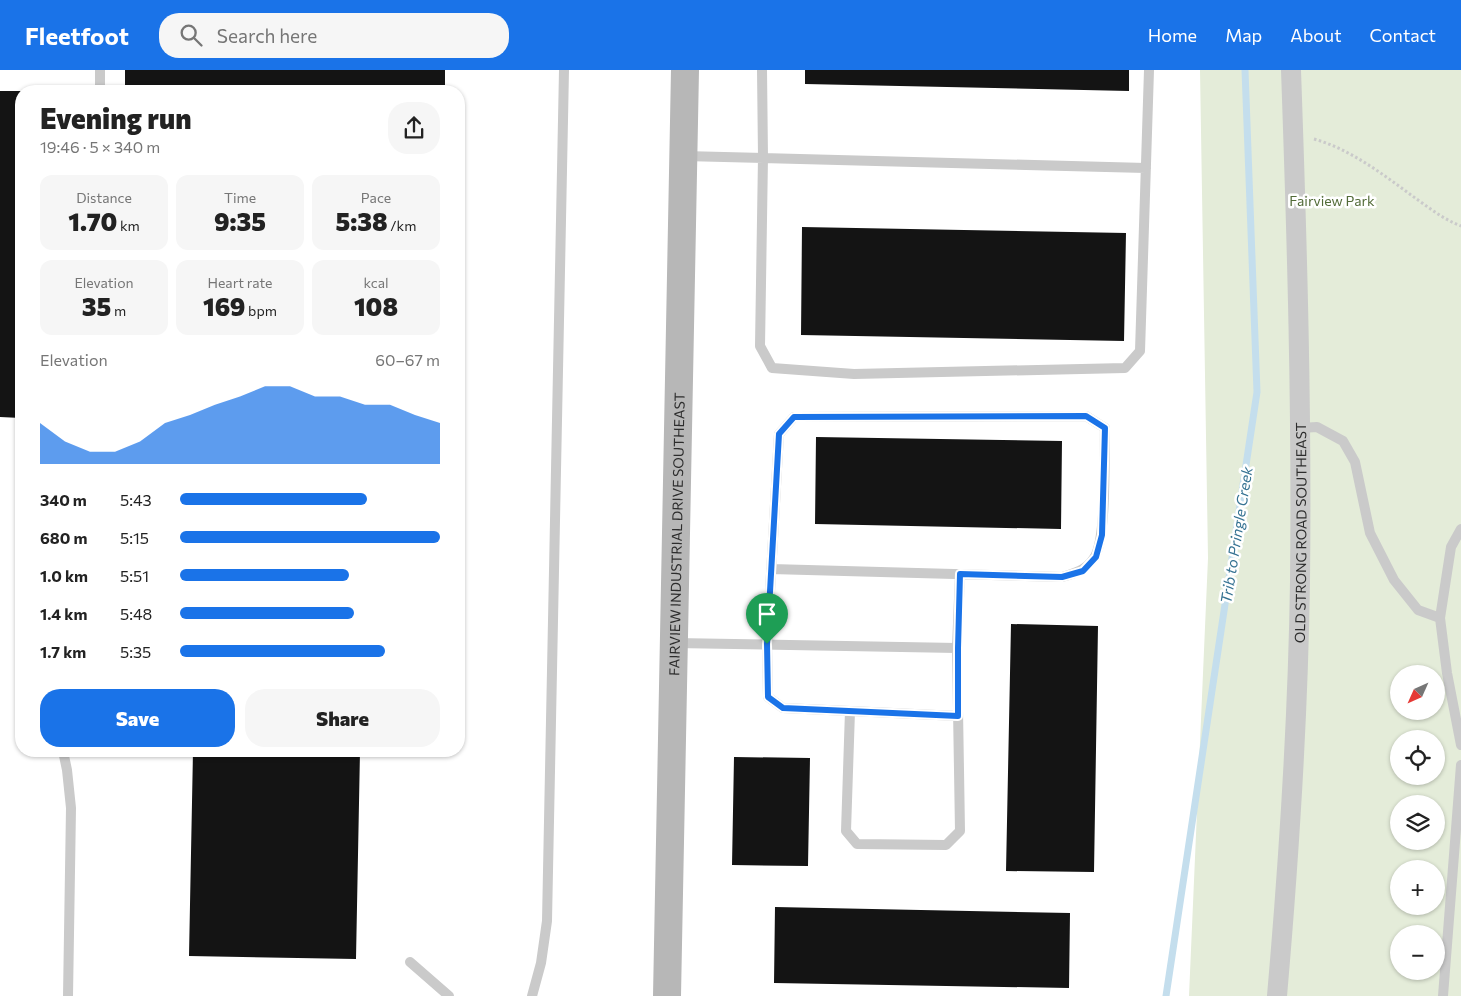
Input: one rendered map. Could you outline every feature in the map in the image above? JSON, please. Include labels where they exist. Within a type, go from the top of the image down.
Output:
[{"type":"main road","name":"FAIRVIEW INDUSTRIAL DRIVE SOUTHEAST","points":[[667,996],[685,70]]},
{"type":"street","name":"OLD STRONG ROAD SOUTHEAST","points":[[1277,996],[1295,734],[1300,583],[1301,428],[1291,70]]},
{"type":"lane","points":[[100,70],[100,85]]},
{"type":"lane","points":[[532,996],[541,963],[547,921],[564,70]]},
{"type":"lane","points":[[762,70],[763,158],[760,346],[772,368],[854,374],[1125,368],[1140,351],[1149,70]]},
{"type":"lane","points":[[684,156],[1146,168]]},
{"type":"lane","points":[[771,569],[1062,577],[1083,571],[1096,557],[1102,535],[1105,428],[1086,416],[794,417],[779,434],[771,569],[767,644],[768,697],[783,708],[958,716]]},
{"type":"lane","points":[[1301,428],[1317,427],[1343,441],[1355,462],[1370,534],[1394,580],[1418,610],[1440,618]]},
{"type":"lane","points":[[1461,529],[1451,547],[1440,618],[1447,673],[1461,745]]},
{"type":"lane","points":[[850,711],[846,831],[857,844],[946,845],[960,831],[958,648],[960,574]]},
{"type":"lane","points":[[674,643],[958,648]]},
{"type":"lane","points":[[65,757],[68,770],[71,808],[68,996]]},
{"type":"lane","points":[[1443,996],[1461,766]]},
{"type":"lane","points":[[410,962],[449,996]]},
{"type":"path","points":[[1293,139],[1314,139],[1325,142],[1352,155],[1442,217],[1461,226]]},
{"type":"green space","name":"Fairview Park","points":[[1200,70],[1461,70],[1461,996],[1189,996],[1208,558]]},
{"type":"building","points":[[125,70],[445,70],[445,85],[125,85]]},
{"type":"building","points":[[805,70],[1129,70],[1129,91],[805,84]]},
{"type":"building","points":[[0,91],[15,91],[15,418],[0,417]]},
{"type":"building","points":[[802,227],[1126,233],[1124,341],[801,335]]},
{"type":"building","points":[[816,437],[1062,441],[1061,529],[815,524]]},
{"type":"building","points":[[1011,624],[1098,626],[1094,872],[1006,871]]},
{"type":"building","points":[[193,757],[360,757],[356,959],[189,956]]},
{"type":"building","points":[[734,757],[810,758],[808,866],[732,865]]},
{"type":"building","points":[[775,907],[1070,913],[1069,988],[774,983]]},
{"type":"waterway","name":"Trib to Pringle Creek","points":[[1166,996],[1257,392],[1245,70]]},
{"type":"route","points":[[1086,416],[1105,428],[1102,535],[1096,557],[1083,571],[1062,577],[960,574],[958,716],[783,708],[768,697],[767,644],[779,434],[794,417],[1086,416]]}]
